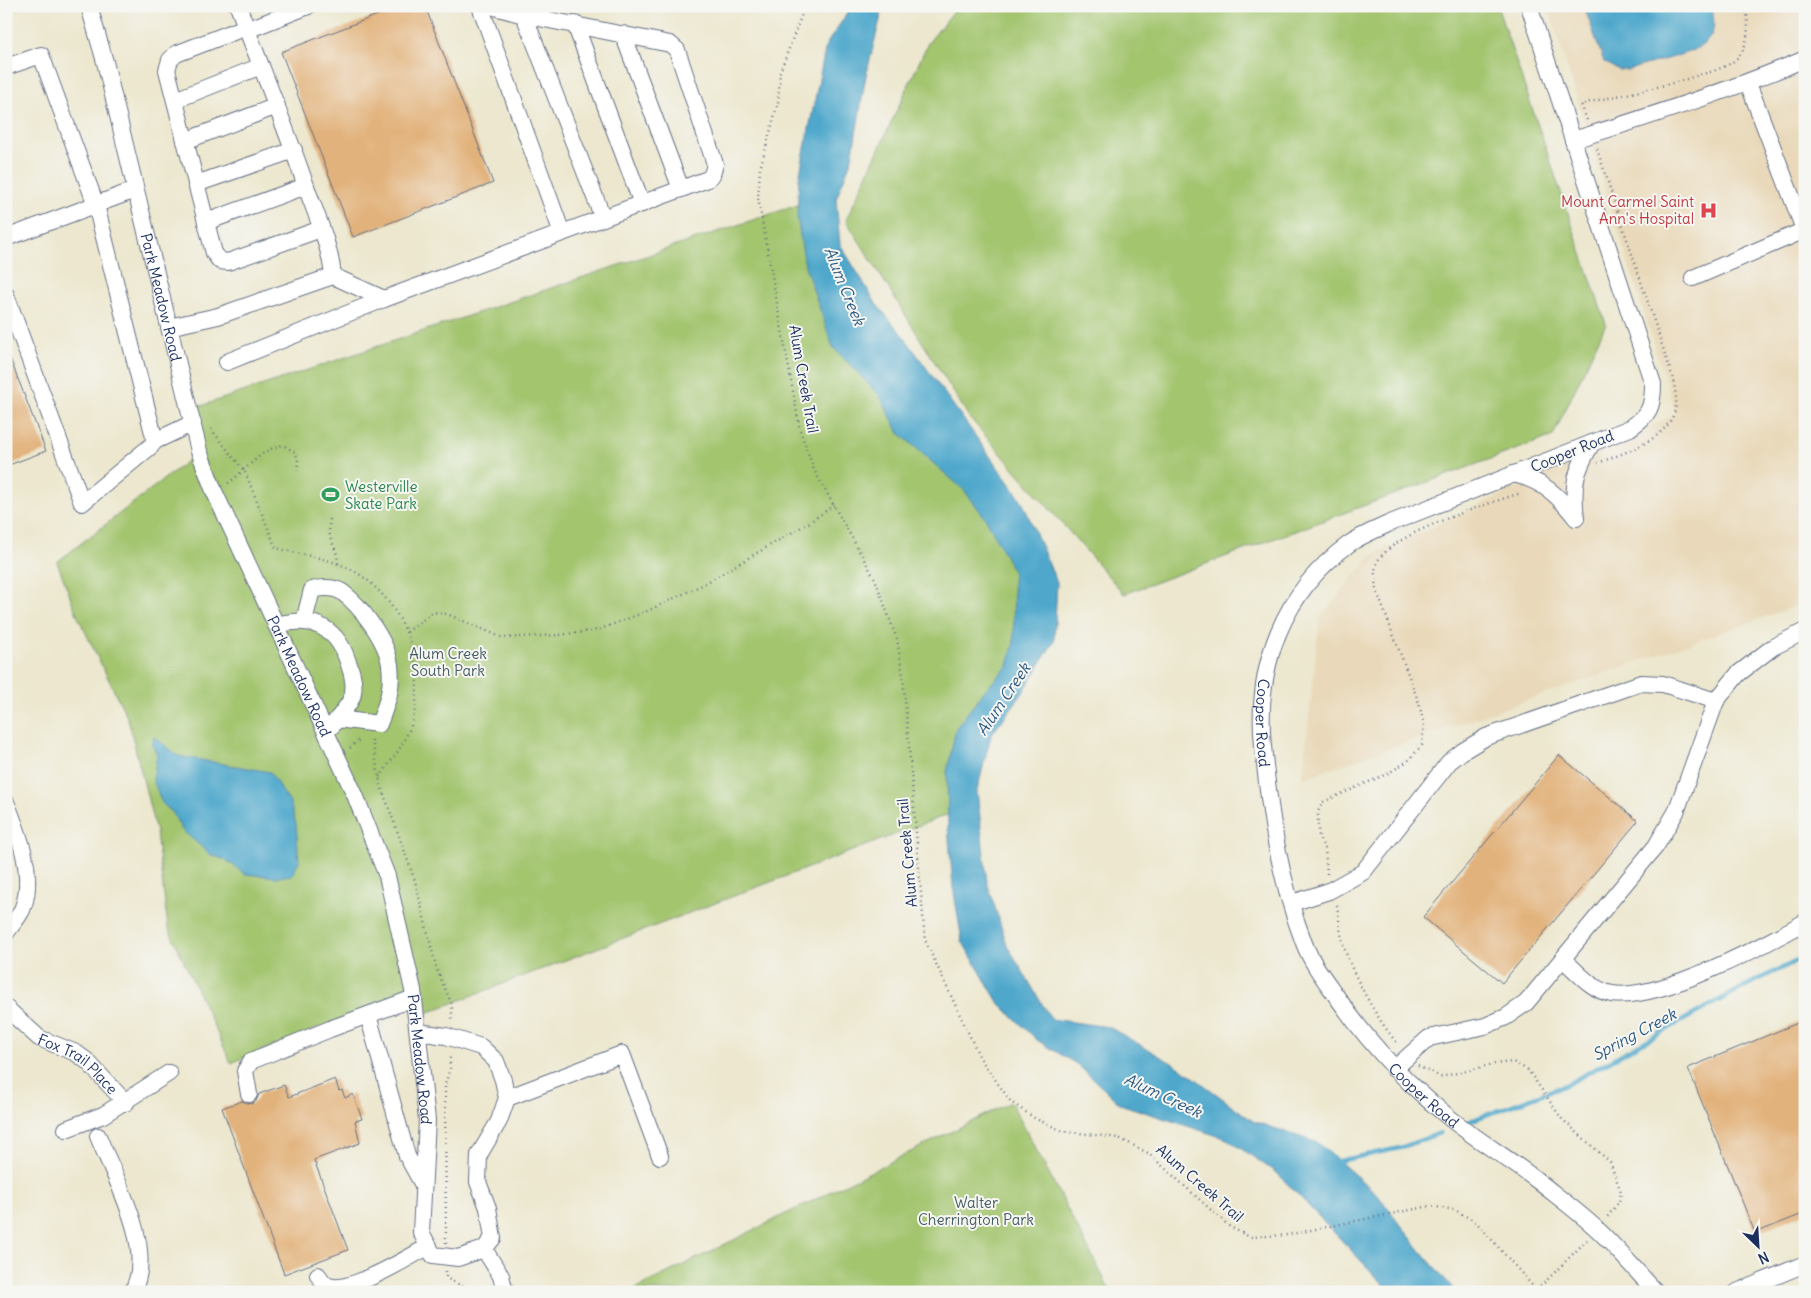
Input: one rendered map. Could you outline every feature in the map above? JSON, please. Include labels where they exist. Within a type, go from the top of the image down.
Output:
[{"type":"street","name":"Park Meadow Road","points":[[89,6],[105,62],[199,451],[214,491],[338,758],[388,876],[414,998],[427,1120],[424,1185],[425,1239]]},
{"type":"street","points":[[238,6],[294,150],[322,229],[331,256],[332,276]]},
{"type":"street","points":[[308,6],[252,28],[246,27],[176,54],[170,60],[167,70],[214,254],[220,260],[228,262],[322,229]]},
{"type":"street","points":[[480,6],[562,233]]},
{"type":"street","points":[[227,362],[384,299],[642,204],[708,179],[712,175],[715,164],[681,56],[670,44],[524,15],[491,6]]},
{"type":"street","name":"Cooper Road","points":[[1529,6],[1653,384],[1653,402],[1644,418],[1630,428],[1388,524],[1350,544],[1318,571],[1290,606],[1273,644],[1264,686],[1262,728],[1271,820],[1278,859],[1305,945],[1324,979],[1357,1027],[1394,1069],[1447,1116],[1536,1180],[1598,1230],[1656,1292]]},
{"type":"street","points":[[524,15],[603,218]]},
{"type":"street","points":[[575,24],[642,204]]},
{"type":"street","points":[[623,34],[681,189]]},
{"type":"street","points":[[6,67],[41,55],[96,204],[155,441]]},
{"type":"street","points":[[1573,140],[1748,84],[1805,59]]},
{"type":"street","points":[[175,100],[262,66]]},
{"type":"street","points":[[1693,278],[1805,231],[1748,84]]},
{"type":"street","points":[[185,141],[277,106]]},
{"type":"street","points":[[196,184],[294,150]]},
{"type":"street","points":[[206,222],[306,186]]},
{"type":"street","points":[[6,238],[135,190]]},
{"type":"street","points":[[168,327],[218,316],[332,276],[384,299]]},
{"type":"street","points":[[6,295],[82,503],[155,441],[193,423]]},
{"type":"street","points":[[1513,474],[1528,477],[1554,492],[1576,518],[1573,487],[1577,471],[1592,443]]},
{"type":"street","points":[[304,621],[312,590],[320,587],[341,591],[371,623],[383,643],[390,663],[392,691],[379,724],[337,719]]},
{"type":"street","points":[[276,625],[304,621],[323,627],[336,637],[345,652],[353,673],[353,695],[326,734]]},
{"type":"street","points":[[1394,1069],[1428,1038],[1485,1026],[1506,1017],[1526,1003],[1656,846],[1671,820],[1686,786],[1716,701],[1738,674],[1773,647],[1805,631]]},
{"type":"street","points":[[1292,903],[1332,890],[1363,872],[1448,762],[1486,737],[1641,683],[1663,684],[1716,701]]},
{"type":"street","points":[[6,802],[17,830],[28,880],[21,911],[6,933]]},
{"type":"street","points":[[1562,959],[1593,986],[1611,994],[1632,995],[1648,992],[1720,966],[1805,922]]},
{"type":"street","points":[[249,1094],[245,1071],[251,1061],[414,998]]},
{"type":"street","name":"Fox Trail Place","points":[[6,1008],[39,1038],[76,1053],[87,1061],[126,1103]]},
{"type":"street","points":[[368,1015],[407,1156],[424,1185]]},
{"type":"street","points":[[318,1275],[323,1283],[340,1287],[376,1275],[425,1239],[433,1255],[458,1258],[484,1249],[493,1238],[488,1208],[478,1182],[478,1155],[499,1121],[507,1098],[503,1080],[496,1062],[481,1047],[446,1036],[418,1032]]},
{"type":"street","points":[[507,1098],[622,1054],[660,1156]]},
{"type":"street","points":[[66,1128],[103,1115],[126,1103],[169,1073]]},
{"type":"street","points":[[98,1136],[136,1234],[140,1252],[138,1282],[132,1292]]},
{"type":"street","points":[[484,1249],[501,1276],[505,1292]]},
{"type":"street","points":[[1738,1292],[1805,1264]]},
{"type":"path","name":"Alum Creek Trail","points":[[805,6],[780,72],[778,103],[760,169],[758,198],[800,430],[814,470],[875,579],[897,639],[903,676],[925,940],[980,1058],[1011,1102],[1036,1119],[1062,1131],[1119,1138],[1148,1153],[1230,1226],[1250,1237],[1287,1235],[1430,1206],[1455,1210],[1476,1222],[1538,1291]]},
{"type":"path","points":[[1577,471],[1634,450],[1658,434],[1669,421],[1676,405],[1673,378],[1581,104],[1668,85],[1721,68],[1736,60],[1747,39],[1749,19],[1746,6]]},
{"type":"path","points":[[210,428],[245,472],[276,548]]},
{"type":"path","points":[[214,491],[245,472],[260,455],[283,444],[296,453],[298,461],[297,472]]},
{"type":"path","points":[[1538,1291],[1598,1230],[1619,1202],[1621,1192],[1617,1176],[1610,1162],[1595,1146],[1562,1119],[1528,1070],[1513,1062],[1494,1064],[1441,1077],[1415,1065],[1388,1034],[1353,969],[1344,947],[1337,903],[1327,879],[1325,849],[1320,838],[1318,812],[1323,802],[1388,774],[1408,761],[1422,745],[1424,724],[1419,703],[1376,589],[1374,570],[1378,560],[1391,545],[1425,529],[1487,504],[1543,485]]},
{"type":"path","points":[[407,632],[433,612],[447,614],[503,638],[559,636],[598,630],[645,612],[702,585],[810,522],[834,505]]},
{"type":"path","points":[[330,519],[328,534],[338,557],[338,564]]},
{"type":"path","points":[[338,758],[358,742],[367,729],[363,722]]},
{"type":"shaded area","name":"Mount Carmel Saint Ann's Hospital","points":[[1548,6],[1805,6],[1805,603],[1302,779],[1320,618],[1372,555],[1676,414]]},
{"type":"green space","points":[[958,6],[1497,6],[1606,324],[1553,436],[1124,594],[969,417],[846,220],[928,43]]},
{"type":"green space","name":"Alum Creek South Park","points":[[812,200],[1030,570],[1033,655],[976,736],[965,808],[416,1017],[413,990],[231,1063],[168,927],[156,832],[128,719],[78,617],[57,562],[199,452],[189,410]]},
{"type":"green space","name":"Walter Cherrington Park","points":[[1011,1102],[1111,1292],[631,1291]]},
{"type":"water","name":"Alum Creek","points":[[852,6],[886,6],[882,12],[866,75],[852,158],[836,199],[840,244],[877,305],[905,338],[1022,501],[1057,583],[1054,641],[1022,694],[991,735],[977,791],[987,882],[1007,945],[1051,1019],[1109,1027],[1184,1070],[1253,1121],[1318,1143],[1377,1194],[1420,1250],[1456,1292],[1391,1292],[1278,1174],[1227,1139],[1120,1104],[1078,1065],[1037,1040],[998,1002],[962,941],[953,887],[948,827],[947,772],[956,728],[985,690],[1008,666],[1014,642],[1013,571],[986,519],[964,490],[899,433],[880,396],[833,347],[805,266],[797,217],[799,178],[826,45]]},
{"type":"water","points":[[1584,6],[1711,6],[1714,18],[1713,28],[1711,36],[1699,47],[1670,58],[1628,70],[1619,70],[1604,62]]},
{"type":"water","points":[[154,737],[178,756],[270,772],[290,803],[296,824],[299,861],[292,875],[277,877],[245,874],[226,860],[211,855],[182,830],[172,812],[162,803],[153,780],[157,754],[152,745]]},
{"type":"building","points":[[401,6],[425,6],[493,183],[353,237],[281,52]]},
{"type":"building","points":[[6,348],[46,451],[6,466]]},
{"type":"building","points":[[1559,755],[1638,821],[1502,983],[1423,917]]},
{"type":"building","points":[[1805,1020],[1805,1213],[1755,1233],[1688,1068]]},
{"type":"building","points":[[335,1079],[339,1091],[342,1090],[345,1098],[353,1094],[362,1119],[355,1121],[360,1143],[314,1160],[348,1250],[284,1274],[222,1108],[242,1101],[251,1104],[256,1101],[259,1094],[284,1085],[289,1097]]},
{"type":"waterway","name":"Spring Creek","points":[[1470,1121],[1566,1085],[1749,984],[1805,957]]},
{"type":"waterway","points":[[1334,1162],[1400,1148],[1440,1133]]},
{"type":"place","name":"Mount Carmel Saint Ann's Hospital","points":[[1708,210]]},
{"type":"place","name":"Westerville Skate Park","points":[[331,495]]}]
